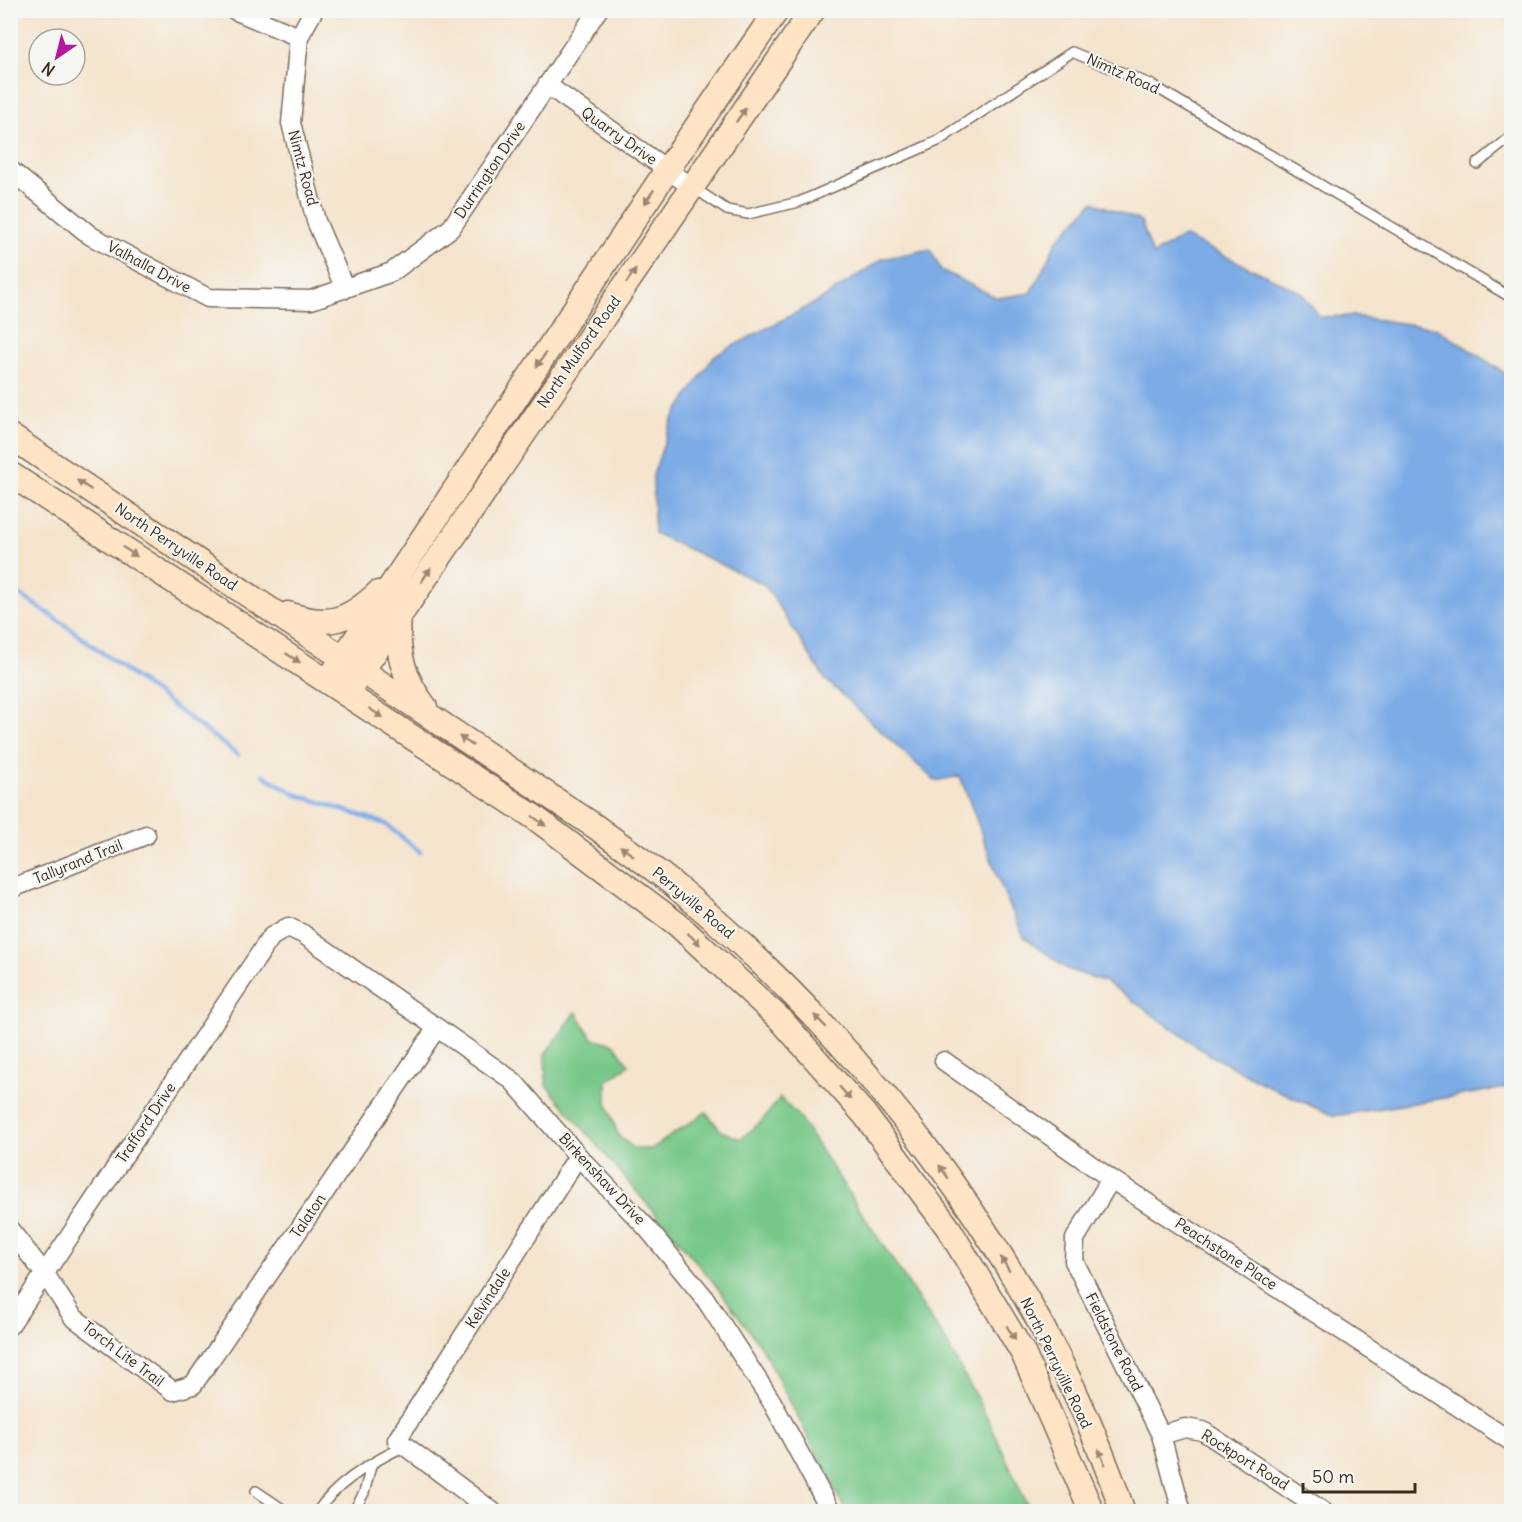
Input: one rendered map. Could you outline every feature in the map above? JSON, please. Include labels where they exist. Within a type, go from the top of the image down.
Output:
[{"type":"main road","name":"North Mulford Road","points":[[337,687],[352,664],[399,573],[777,10]]},
{"type":"main road","name":"North Mulford Road","points":[[352,664],[399,615],[813,10]]},
{"type":"main road","name":"North Perryville Road","points":[[10,436],[352,664]]},
{"type":"main road","name":"North Perryville Road","points":[[10,474],[337,687]]},
{"type":"main road","points":[[269,609],[324,623],[343,619],[370,601],[399,573]]},
{"type":"main road","points":[[399,615],[397,638],[401,664],[411,690],[434,719]]},
{"type":"main road","name":"Perryville Road","points":[[352,664],[596,828],[678,888],[755,956],[828,1029],[880,1089],[933,1156],[977,1220]]},
{"type":"main road","name":"Perryville Road","points":[[337,687],[534,817],[677,924],[781,1020],[865,1115],[949,1229]]},
{"type":"main road","name":"North Perryville Road","points":[[977,1220],[1024,1297],[1072,1389],[1123,1512]]},
{"type":"main road","name":"North Perryville Road","points":[[949,1229],[1023,1353],[1092,1512]]},
{"type":"street","points":[[234,10],[298,37]]},
{"type":"street","name":"Nimtz Road","points":[[314,10],[298,37],[291,123],[316,221],[345,289]]},
{"type":"street","name":"Durrington Drive","points":[[311,300],[392,272],[451,228],[598,10]]},
{"type":"street","name":"Quarry Drive","points":[[547,85],[692,187]]},
{"type":"street","name":"Valhalla Drive","points":[[10,170],[91,236],[208,298],[311,300]]},
{"type":"street","name":"Tallyrand Trail","points":[[10,889],[146,835]]},
{"type":"street","name":"Birkenshaw Drive","points":[[288,927],[303,934],[513,1081],[578,1156],[647,1228],[704,1297],[772,1402],[831,1512]]},
{"type":"street","name":"Trafford Drive","points":[[10,1325],[271,937],[288,927]]},
{"type":"street","name":"Talaton","points":[[173,1391],[193,1385],[436,1029]]},
{"type":"street","name":"Peachstone Place","points":[[944,1061],[1111,1179],[1512,1442]]},
{"type":"street","name":"Kelvindale","points":[[401,1443],[578,1156]]},
{"type":"street","name":"Fieldstone Road","points":[[1111,1179],[1075,1239],[1074,1262],[1161,1435],[1182,1512]]},
{"type":"street","name":"Torch Lite Trail","points":[[10,1230],[45,1274],[73,1317],[173,1391]]},
{"type":"street","name":"Rockport Road","points":[[1161,1435],[1185,1428],[1203,1431],[1324,1512]]},
{"type":"street","points":[[401,1443],[493,1512]]},
{"type":"lane","name":"Nimtz Road","points":[[692,187],[727,210],[748,214],[799,202],[938,141],[1072,52],[1152,85],[1512,298]]},
{"type":"lane","points":[[1477,164],[1512,136]]},
{"type":"lane","points":[[317,1512],[330,1493],[401,1443]]},
{"type":"lane","points":[[353,1512],[364,1493],[371,1466]]},
{"type":"lane","points":[[256,1491],[287,1512]]},
{"type":"green space","points":[[576,1012],[592,1038],[614,1044],[629,1065],[607,1081],[607,1103],[618,1135],[634,1149],[651,1149],[706,1112],[721,1131],[740,1139],[762,1121],[780,1098],[799,1117],[945,1340],[988,1419],[1030,1511],[846,1511],[762,1348],[714,1283],[546,1085],[545,1054]]},
{"type":"water","points":[[1093,202],[1141,221],[1153,255],[1183,236],[1301,292],[1320,317],[1352,316],[1436,328],[1511,377],[1511,1087],[1334,1116],[1268,1086],[1210,1055],[1106,982],[1067,969],[1024,937],[1003,891],[960,776],[935,781],[825,679],[765,585],[654,533],[653,475],[672,420],[714,356],[822,299],[882,259],[930,249],[941,270],[997,298],[1031,293],[1057,241]]},
{"type":"waterway","points":[[10,588],[64,624],[238,755]]},
{"type":"waterway","points":[[263,775],[295,794],[386,824],[420,852]]}]
